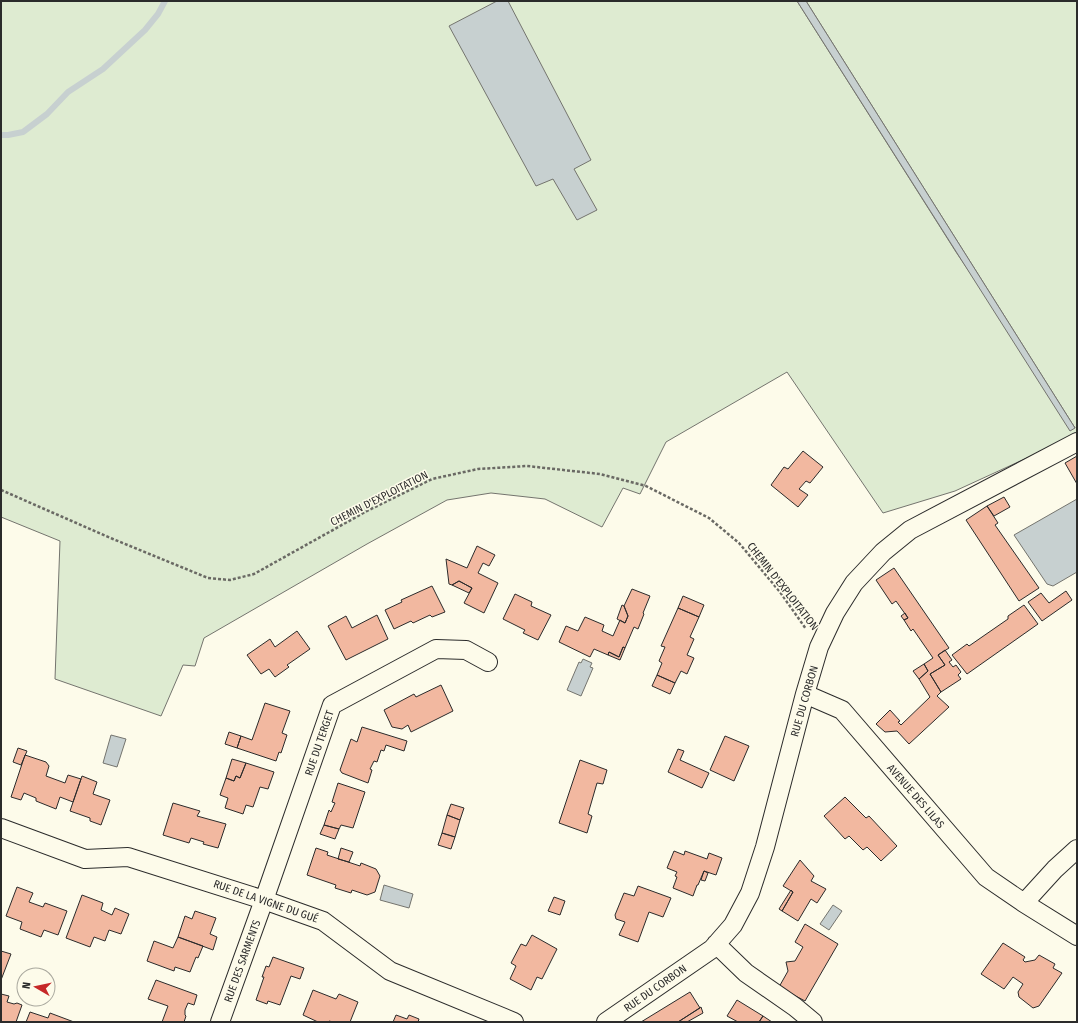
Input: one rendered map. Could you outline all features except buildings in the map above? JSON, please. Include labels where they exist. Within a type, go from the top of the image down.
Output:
[{"type":"street","name":"RUE DU CORBON","points":[[606,1022],[712,949],[733,925],[750,893],[765,847],[805,694],[820,647],[834,613],[854,583],[883,552],[910,530],[1077,442]]},
{"type":"street","name":"RUE DU TERGET","points":[[264,900],[332,705],[436,650],[466,650],[488,662]]},
{"type":"street","name":"AVENUE DES LILAS","points":[[805,694],[842,710],[986,877],[1077,936]]},
{"type":"street","name":"RUE DE LA VIGNE DU GUÉ","points":[[1,828],[84,859],[128,857],[264,900],[323,921],[390,971],[514,1022]]},
{"type":"street","points":[[1024,903],[1055,869],[1077,849]]},
{"type":"street","name":"RUE DES SARMENTS","points":[[220,1022],[264,900]]},
{"type":"street","points":[[716,944],[746,973],[795,1007],[812,1022]]},
{"type":"path","name":"CHEMIN D'EXPLOITATION","points":[[1,490],[120,542],[208,578],[230,580],[254,574],[367,511],[432,479],[478,469],[527,466],[600,474],[646,486],[709,518],[739,543],[780,592],[820,647]]},
{"type":"green space","points":[[1,1],[797,1],[956,252],[1075,428],[806,1],[1077,1],[1077,435],[955,491],[883,513],[787,372],[666,442],[640,494],[623,488],[602,527],[545,499],[491,493],[447,500],[367,544],[204,638],[195,666],[183,665],[161,716],[55,679],[60,541],[1,517]]},
{"type":"shaded area","points":[[497,1],[508,1],[591,160],[574,169],[597,210],[577,220],[553,179],[536,186],[449,26]]},
{"type":"shaded area","points":[[797,1],[806,1],[1075,428],[1070,431]]},
{"type":"shaded area","points":[[1077,499],[1077,572],[1053,586],[1047,584],[1014,535]]},
{"type":"shaded area","points":[[583,659],[592,663],[590,667],[593,668],[581,696],[567,690],[579,662],[581,663]]},
{"type":"shaded area","points":[[111,735],[126,739],[117,767],[103,763]]},
{"type":"shaded area","points":[[384,885],[413,894],[409,908],[380,900]]},
{"type":"shaded area","points":[[833,905],[842,911],[829,930],[820,924]]},
{"type":"waterway","points":[[1,135],[23,132],[47,114],[68,92],[103,69],[145,30],[158,14],[165,1]]}]
